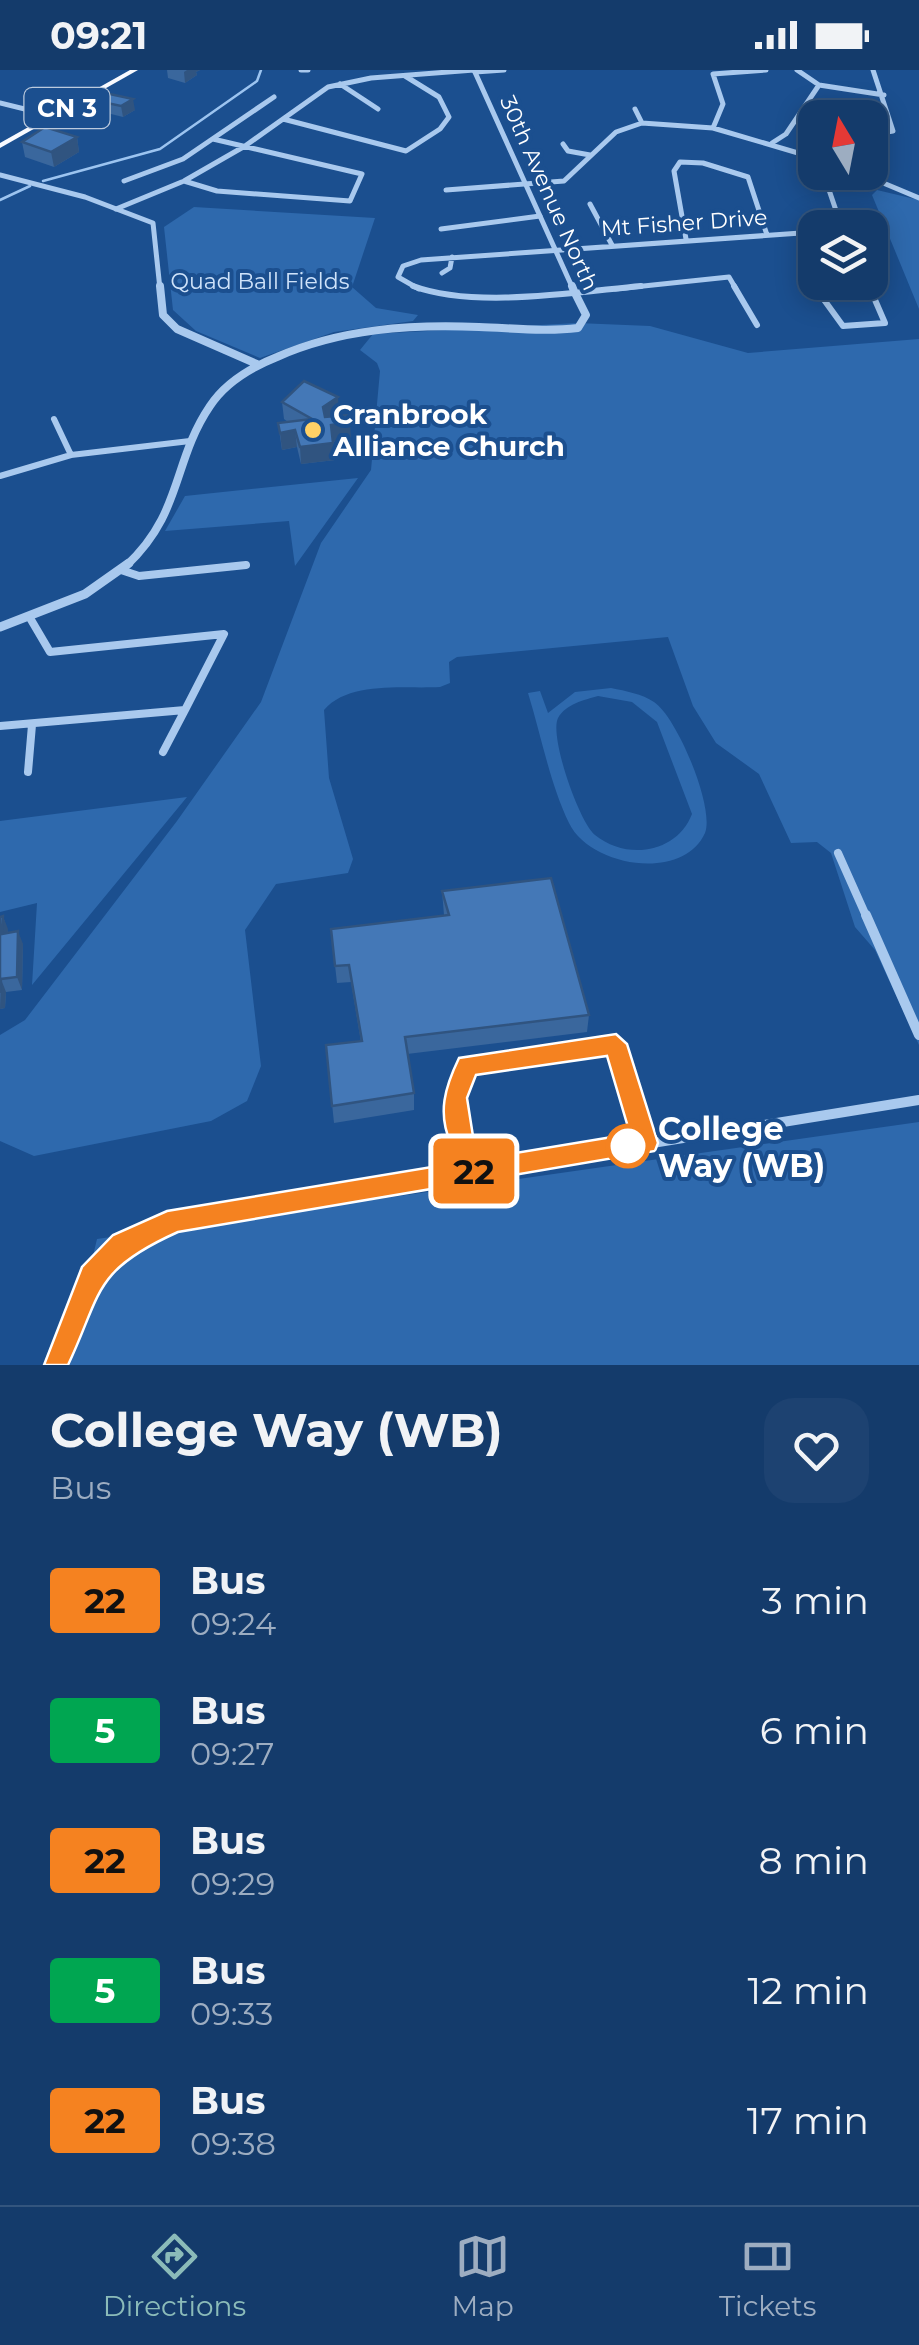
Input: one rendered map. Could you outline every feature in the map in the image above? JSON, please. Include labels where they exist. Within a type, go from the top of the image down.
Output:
[{"type":"highway","name":"CN 3","points":[[0,143],[126,70]]},
{"type":"highway","name":"CN 3","points":[[49,115],[135,70]]},
{"type":"street","points":[[368,70],[371,78]]},
{"type":"street","points":[[116,209],[184,181],[245,146],[338,83],[504,70]]},
{"type":"street","points":[[713,128],[723,104],[713,74],[766,70]]},
{"type":"street","points":[[797,70],[819,85],[884,95]]},
{"type":"street","points":[[874,70],[885,100]]},
{"type":"street","name":"30th Avenue North","points":[[259,364],[331,338],[393,327],[578,328],[586,315],[474,71]]},
{"type":"street","points":[[283,118],[406,151],[440,128],[449,116],[439,97],[406,76]]},
{"type":"street","points":[[338,83],[378,108]]},
{"type":"street","points":[[771,143],[796,120],[819,85]]},
{"type":"street","points":[[124,181],[183,159],[274,96]]},
{"type":"street","points":[[0,104],[49,115]]},
{"type":"street","points":[[634,109],[642,123]]},
{"type":"street","points":[[888,111],[893,131],[888,132]]},
{"type":"street","points":[[446,190],[527,187],[564,181],[616,132],[642,123],[713,128],[798,152]]},
{"type":"street","points":[[184,181],[216,192],[350,201],[362,174],[214,138]]},
{"type":"street","points":[[563,144],[568,150],[590,155]]},
{"type":"street","points":[[686,239],[674,171],[680,162],[703,164],[748,178],[768,235]]},
{"type":"street","points":[[0,176],[116,209],[156,228],[163,315],[169,322],[259,364],[217,396],[190,442],[168,512],[155,535],[122,570],[64,605],[0,627]]},
{"type":"street","points":[[888,185],[919,198]]},
{"type":"street","points":[[590,204],[612,245]]},
{"type":"street","points":[[441,228],[540,216]]},
{"type":"street","name":"Mt Fisher Drive","points":[[574,292],[430,295],[406,288],[398,277],[412,261],[508,248],[555,250],[798,233]]},
{"type":"street","points":[[442,273],[450,268],[452,258]]},
{"type":"street","points":[[574,292],[729,277],[756,325]]},
{"type":"street","points":[[823,300],[842,326],[885,322],[875,300]]},
{"type":"street","points":[[54,418],[70,455]]},
{"type":"street","points":[[0,476],[70,455],[190,442]]},
{"type":"street","points":[[122,570],[139,576],[246,564]]},
{"type":"street","points":[[30,618],[50,652],[224,634],[163,752]]},
{"type":"street","points":[[0,726],[185,710]]},
{"type":"street","points":[[28,772],[32,725]]},
{"type":"street","points":[[838,854],[919,1035]]},
{"type":"street","points":[[58,1365],[92,1277],[122,1244],[176,1220],[919,1100]]},
{"type":"green space","points":[[877,190],[919,200],[919,309],[888,234],[888,210],[878,210],[872,195]]},
{"type":"green space","name":"Quad Ball Fields","points":[[194,207],[375,218],[352,287],[376,308],[418,315],[413,321],[334,332],[260,358],[196,331],[173,310],[164,227]]},
{"type":"green space","points":[[577,323],[650,326],[748,353],[919,339],[919,1045],[875,950],[855,927],[831,853],[817,842],[791,843],[759,774],[716,743],[693,706],[668,637],[457,657],[449,662],[450,683],[440,687],[362,691],[348,694],[324,710],[329,778],[353,859],[348,873],[276,884],[245,930],[261,1066],[247,1101],[211,1121],[34,1156],[0,1141],[0,1035],[25,1020],[177,821],[261,702],[321,543],[371,470],[380,371],[377,363],[360,350],[373,334]]},
{"type":"green space","points":[[358,478],[295,566],[289,521],[165,531],[185,496]]},
{"type":"green space","points":[[622,690],[649,699],[663,711],[683,743],[704,804],[705,833],[694,848],[658,863],[637,863],[596,850],[580,838],[556,792],[528,693],[540,691],[548,713],[575,692]],"holes":[[[598,696],[632,702],[657,722],[692,814],[675,837],[650,849],[622,848],[595,835],[588,827],[567,778],[556,728],[561,713],[581,701]]]},
{"type":"green space","points":[[187,797],[32,985],[37,903],[0,912],[0,821]]},
{"type":"green space","points":[[919,1122],[919,1365],[67,1365],[97,1239]]},
{"type":"building","points":[[105,93],[133,99],[121,106],[93,100]]},
{"type":"building","points":[[45,127],[77,137],[51,152],[22,142]]},
{"type":"building","points":[[304,381],[338,397],[323,407],[325,417],[349,415],[350,422],[331,425],[333,443],[300,447],[295,430],[280,433],[278,423],[312,419],[282,402]]},
{"type":"building","points":[[551,878],[589,1015],[405,1037],[414,1093],[332,1106],[326,1045],[362,1041],[349,965],[335,966],[331,929],[449,915],[442,891]]},
{"type":"building","points":[[3,916],[2,934],[18,931],[17,977],[1,979],[0,993],[0,917]]},
{"type":"waterway","points":[[43,181],[160,149],[257,81],[261,70]]},
{"type":"waterway","points":[[0,200],[30,186]]},
{"type":"bus line","name":"22","points":[[58,1365],[92,1277],[122,1244],[176,1220],[646,1143],[616,1044],[468,1065],[454,1098],[460,1136]]},
{"type":"place","name":"Cranbrook Alliance Church","points":[[313,430]]},
{"type":"place","name":"College Way (WB)","points":[[628,1146]]}]
